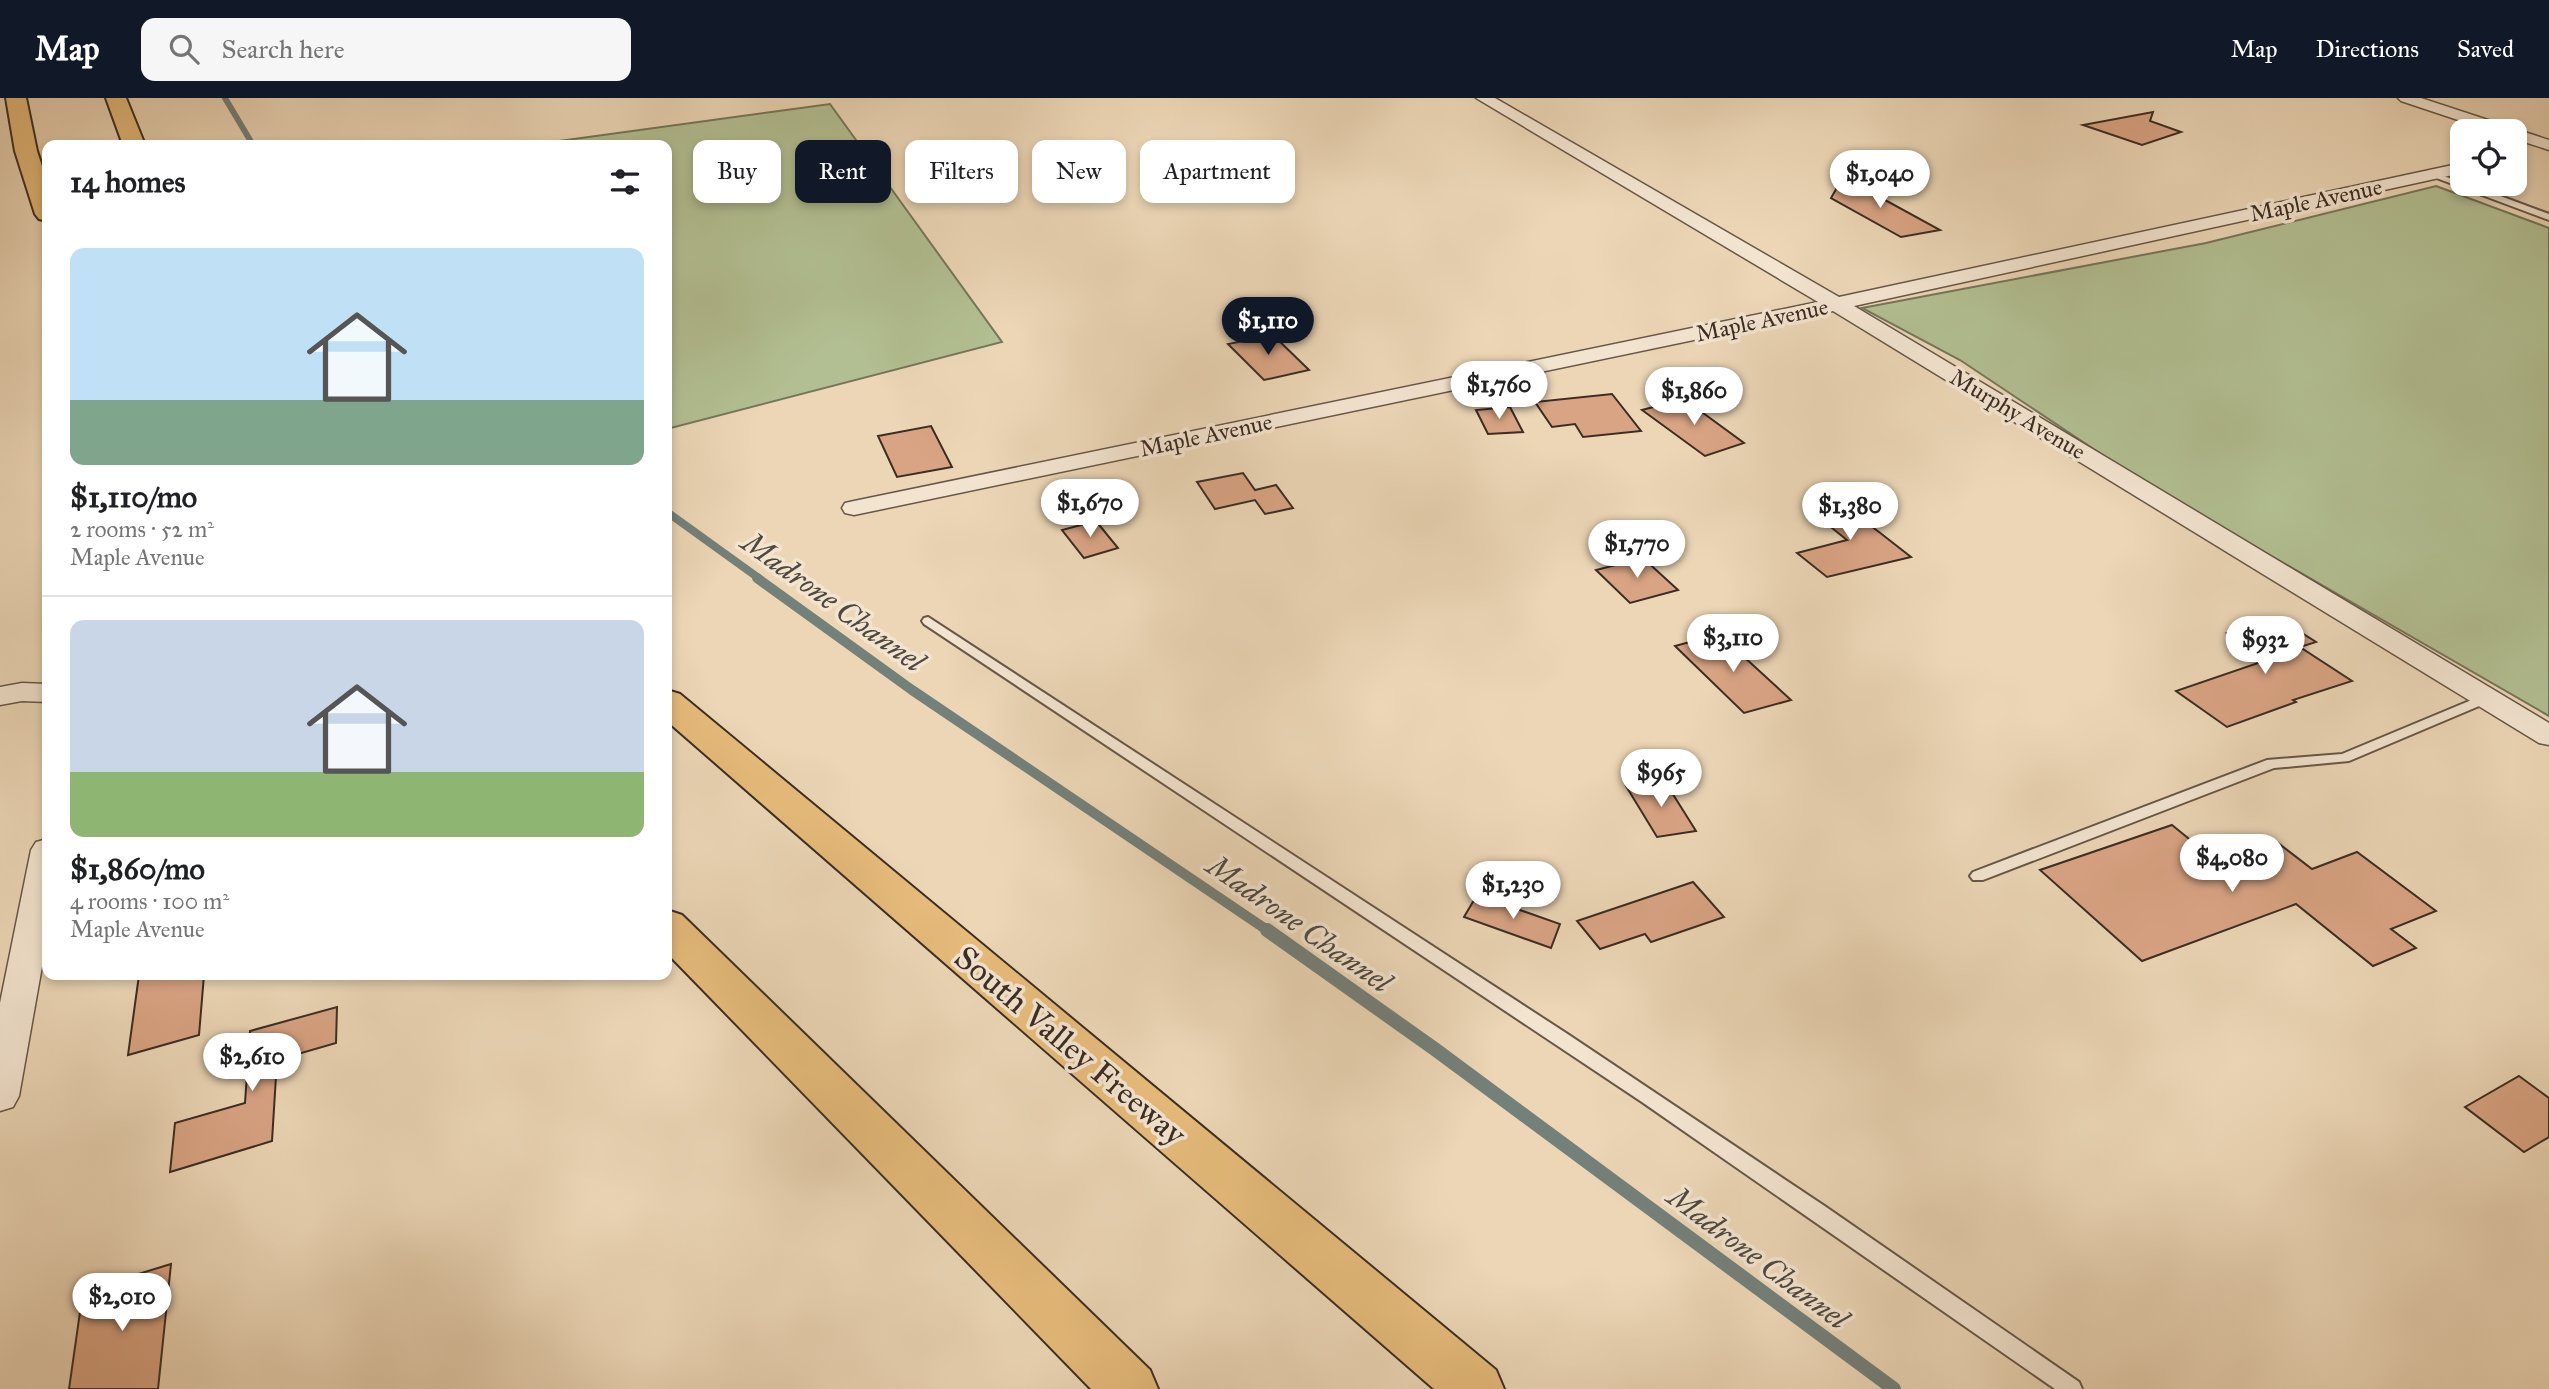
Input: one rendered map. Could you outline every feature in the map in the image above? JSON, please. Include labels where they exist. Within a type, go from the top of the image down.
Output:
[{"type":"highway","points":[[16,98],[26,151],[42,199]]},
{"type":"highway","points":[[116,98],[132,140]]},
{"type":"highway","name":"South Valley Freeway","points":[[672,706],[1476,1389]]},
{"type":"highway","points":[[672,931],[1130,1389]]},
{"type":"street","name":"Murphy Avenue","points":[[1484,98],[1836,304],[2549,736]]},
{"type":"street","points":[[2406,98],[2470,119]]},
{"type":"street","points":[[2527,139],[2549,147]]},
{"type":"street","points":[[2527,154],[2549,147]]},
{"type":"street","name":"Maple Avenue","points":[[854,509],[1836,304],[2450,171]]},
{"type":"street","points":[[0,696],[22,692],[42,693]]},
{"type":"street","points":[[0,1096],[42,876]]},
{"type":"lane","points":[[2434,174],[2549,217]]},
{"type":"lane","points":[[928,621],[1860,1238],[2073,1389]]},
{"type":"lane","points":[[1978,876],[2272,763],[2344,758],[2486,698]]},
{"type":"green space","points":[[830,104],[856,140],[795,140],[795,203],[891,203],[891,188],[1002,342],[672,428],[672,140],[567,140]]},
{"type":"green space","points":[[2436,186],[2450,191],[2450,196],[2463,196],[2549,228],[2549,716],[2143,482],[1960,360],[1862,308],[2206,243]]},
{"type":"building","points":[[2153,112],[2150,121],[2181,132],[2142,145],[2083,125]]},
{"type":"building","points":[[1843,177],[1940,230],[1901,237],[1831,198]]},
{"type":"building","points":[[1273,335],[1309,370],[1264,380],[1228,344]]},
{"type":"building","points":[[1612,394],[1641,431],[1583,437],[1575,424],[1552,427],[1535,402]]},
{"type":"building","points":[[1684,399],[1744,443],[1705,456],[1642,410]]},
{"type":"building","points":[[1510,407],[1523,432],[1488,434],[1476,410]]},
{"type":"building","points":[[931,426],[952,467],[897,477],[878,436]]},
{"type":"building","points":[[1243,473],[1255,490],[1276,485],[1293,508],[1265,514],[1255,500],[1215,509],[1197,482]]},
{"type":"building","points":[[1826,492],[1911,557],[1827,577],[1797,553],[1847,540],[1811,511]]},
{"type":"building","points":[[1096,521],[1118,548],[1084,558],[1062,530]]},
{"type":"building","points":[[1643,558],[1678,590],[1630,603],[1596,570]]},
{"type":"building","points":[[2278,618],[2316,642],[2300,647],[2352,681],[2293,700],[2296,702],[2227,727],[2176,691],[2267,660],[2227,633]]},
{"type":"building","points":[[1719,634],[1791,700],[1744,713],[1675,646]]},
{"type":"building","points":[[1664,780],[1696,831],[1657,837],[1626,786]]},
{"type":"building","points":[[2172,825],[2220,864],[2278,843],[2312,869],[2357,852],[2436,911],[2391,929],[2416,948],[2373,966],[2296,904],[2142,961],[2040,870]]},
{"type":"building","points":[[1693,882],[1724,917],[1651,942],[1645,934],[1600,949],[1577,921]]},
{"type":"building","points":[[1477,895],[1560,924],[1551,948],[1464,917]]},
{"type":"building","points":[[138,980],[204,980],[199,1035],[128,1055]]},
{"type":"building","points":[[337,1007],[336,1043],[277,1060],[272,1141],[170,1172],[175,1123],[245,1103],[250,1031]]},
{"type":"building","points":[[2519,1076],[2549,1098],[2549,1137],[2524,1152],[2465,1107]]},
{"type":"building","points":[[171,1264],[158,1389],[69,1389],[83,1291]]},
{"type":"waterway","name":"Madrone Channel","points":[[225,98],[250,140]]},
{"type":"waterway","name":"Madrone Channel","points":[[672,516],[760,579]]},
{"type":"waterway","name":"Madrone Channel","points":[[757,578],[912,690],[1270,932]]},
{"type":"waterway","name":"Madrone Channel","points":[[1267,930],[1436,1050],[1894,1389]]}]
